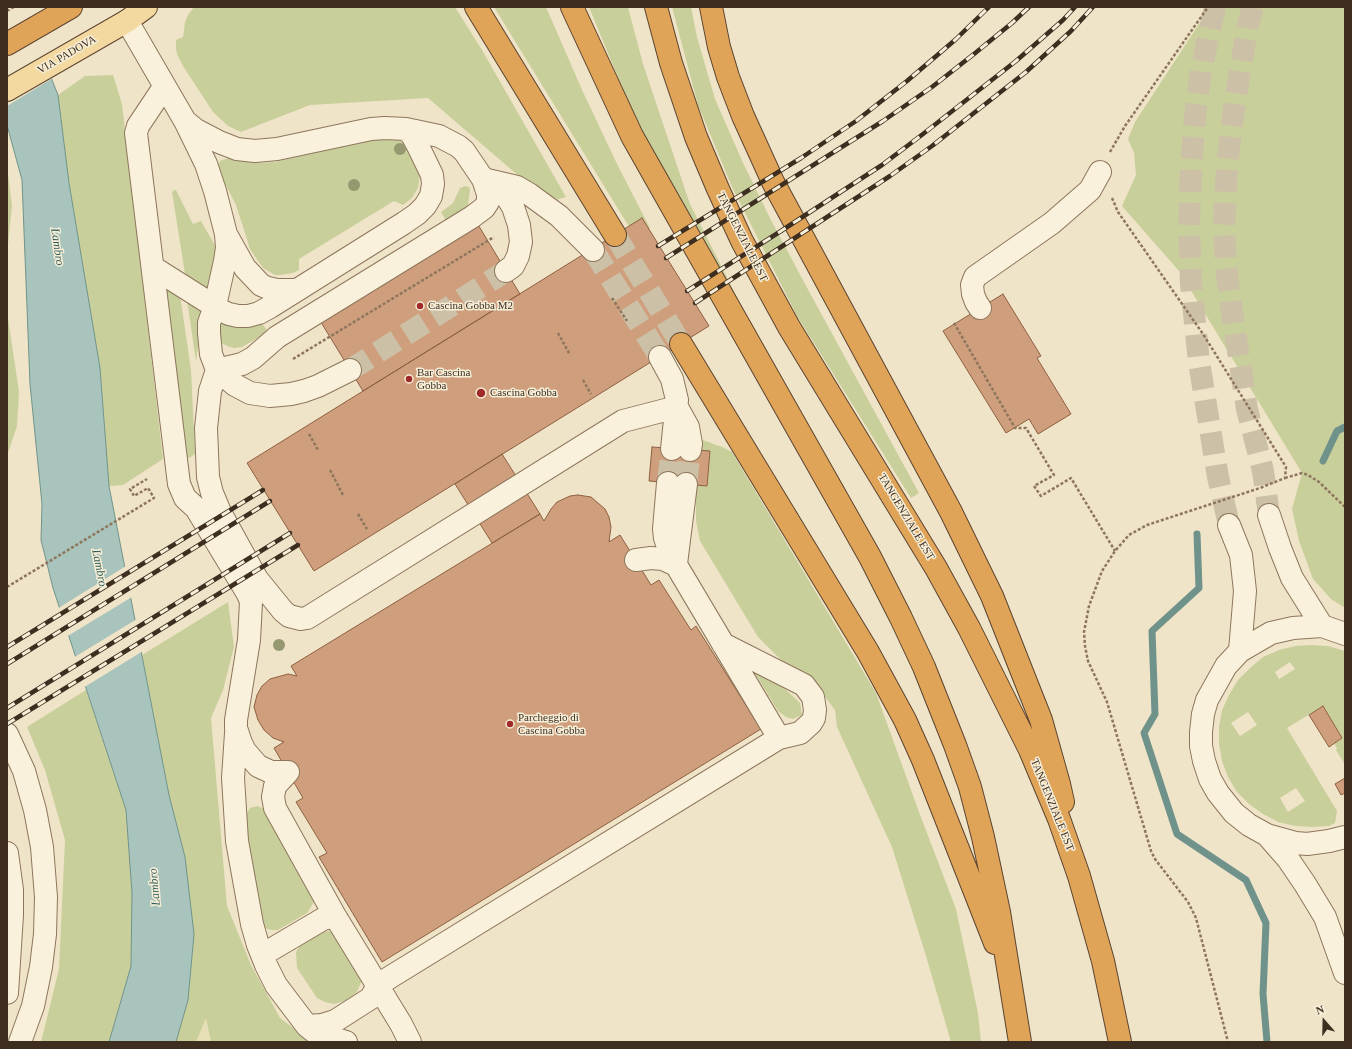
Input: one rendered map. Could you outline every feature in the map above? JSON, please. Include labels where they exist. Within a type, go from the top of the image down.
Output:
[{"type":"highway","points":[[476,7],[615,235]]},
{"type":"highway","points":[[572,7],[632,136],[870,557],[924,667],[955,745],[975,809],[999,912],[1020,1042]]},
{"type":"highway","name":"TANGENZIALE EST","points":[[656,7],[671,63],[696,136],[742,241],[789,327],[921,541],[952,596],[1030,750],[1073,856],[1095,933],[1120,1042]]},
{"type":"highway","points":[[711,7],[719,47],[728,76],[757,148],[776,188],[957,524],[992,596],[1032,695],[1047,739],[1059,784],[1073,856]]},
{"type":"highway","points":[[7,44],[63,11]]},
{"type":"highway","points":[[681,344],[868,652],[905,720],[923,760],[1010,981]]},
{"type":"main road","name":"VIA PADOVA","points":[[7,90],[127,21],[146,7]]},
{"type":"street","points":[[127,21],[185,121],[206,164],[215,191],[226,234],[227,248],[215,306],[209,322],[211,354],[217,370],[235,385],[250,393],[270,396],[304,391],[323,384],[350,370]]},
{"type":"street","points":[[164,87],[138,126],[136,133],[154,268],[179,484],[184,498],[196,508],[248,594],[251,606],[248,649],[236,720],[233,778],[237,841],[252,924],[262,955],[276,985],[307,1026],[316,1033],[346,1042]]},
{"type":"street","points":[[185,121],[196,130],[219,142],[237,149],[255,151],[277,149],[371,129],[406,129],[439,136],[458,146],[470,158],[483,179],[488,194],[488,202],[484,208],[478,212],[277,337],[253,358],[242,364],[217,370]]},
{"type":"street","points":[[154,268],[229,314],[248,316],[259,313],[270,307],[404,223],[425,206],[431,196],[434,184],[432,175],[412,135],[406,129]]},
{"type":"street","points":[[980,308],[973,294],[972,285],[975,277],[1052,223],[1090,190],[1100,172]]},
{"type":"street","points":[[483,179],[517,187],[528,194],[559,216],[592,250]]},
{"type":"street","points":[[483,179],[501,191],[508,199],[513,207],[519,225],[521,242],[518,256],[506,272]]},
{"type":"street","points":[[226,234],[245,268],[261,285],[277,290],[297,290]]},
{"type":"street","points":[[660,357],[672,379],[676,393],[681,449]]},
{"type":"street","points":[[217,370],[210,391],[206,428],[208,477],[212,493],[227,525],[257,579],[283,611],[289,616],[301,619],[307,618],[623,421],[677,407]]},
{"type":"street","points":[[677,484],[676,565],[779,738]]},
{"type":"street","points":[[1269,514],[1292,578],[1322,626]]},
{"type":"street","points":[[1229,525],[1241,555],[1244,574],[1245,591],[1240,651]]},
{"type":"street","points":[[636,560],[651,558],[663,559],[676,565]]},
{"type":"street","points":[[1345,634],[1322,626],[1293,628],[1271,634],[1240,651],[1226,666],[1206,700],[1201,732],[1201,746],[1210,779],[1218,794],[1234,813],[1249,825],[1268,835],[1296,843],[1307,844],[1345,837]]},
{"type":"street","points":[[307,1026],[322,1025],[335,1021],[371,998],[378,985],[779,738],[800,733],[811,724],[814,718],[815,710],[813,697],[804,685],[723,644]]},
{"type":"street","points":[[236,728],[245,751],[258,766],[271,772],[288,772],[275,786],[273,797],[275,808],[335,916],[378,985],[410,1042]]},
{"type":"street","points":[[7,734],[24,771],[35,810],[42,847],[46,897],[45,934],[40,974],[33,1006],[20,1042]]},
{"type":"street","points":[[1268,835],[1288,859],[1325,917],[1345,973]]},
{"type":"street","points":[[7,853],[12,890],[12,935],[7,993]]},
{"type":"street","points":[[262,955],[323,919],[335,916]]},
{"type":"path","points":[[7,11],[14,7]]},
{"type":"path","points":[[1208,7],[1122,130],[1100,172],[1118,212],[1203,334],[1286,467],[1285,478]]},
{"type":"path","points":[[293,359],[494,237]]},
{"type":"path","points":[[612,298],[627,321]]},
{"type":"path","points":[[954,324],[1014,428],[1026,428],[1054,475],[1034,486],[1041,496],[1071,478],[1115,551]]},
{"type":"path","points":[[558,332],[570,355]]},
{"type":"path","points":[[583,380],[591,394]]},
{"type":"path","points":[[309,434],[318,450]]},
{"type":"path","points":[[330,470],[343,495]]},
{"type":"path","points":[[1228,1042],[1196,918],[1188,902],[1155,859],[1151,851],[1107,702],[1088,661],[1084,632],[1089,606],[1102,571],[1115,551],[1129,535],[1146,525],[1302,473],[1318,482],[1345,507]]},
{"type":"path","points":[[7,587],[154,498],[148,488],[134,496],[130,489],[147,479]]},
{"type":"path","points":[[358,514],[367,529]]},
{"type":"shaded area","points":[[206,1017],[211,1042],[196,1042]]},
{"type":"green space","points":[[194,7],[455,7],[482,50],[566,197],[549,202],[428,98],[310,105],[241,132],[228,126],[213,112],[183,66],[177,54],[176,40],[183,37],[185,22]]},
{"type":"green space","points":[[494,7],[546,7],[583,92],[618,166],[650,228],[636,238]]},
{"type":"green space","points":[[589,7],[628,7],[643,64],[690,204],[747,317],[640,131]]},
{"type":"green space","points":[[672,7],[691,7],[697,37],[715,99],[744,165],[805,284],[919,493],[911,498],[797,316],[732,187],[698,105]]},
{"type":"green space","points":[[1210,7],[1345,7],[1345,608],[1331,599],[1313,579],[1299,541],[1292,509],[1302,473],[1179,271],[1122,206],[1136,175],[1134,153],[1128,139],[1135,122]]},
{"type":"green space","points":[[113,75],[122,104],[163,459],[123,485],[109,486],[100,368],[69,183],[58,95],[85,76]]},
{"type":"green space","points":[[378,138],[398,139],[408,147],[420,175],[418,188],[412,198],[403,205],[394,201],[299,259],[299,270],[293,273],[275,275],[263,268],[250,249],[236,205],[217,168],[220,161],[228,158],[255,163],[275,162]]},
{"type":"green space","points":[[7,165],[12,206],[7,254]]},
{"type":"green space","points":[[465,186],[469,187],[470,190],[468,205],[447,222],[441,212],[453,203],[460,188]]},
{"type":"green space","points":[[176,190],[193,224],[201,221],[217,249],[209,289],[206,290],[186,280],[172,192]]},
{"type":"green space","points":[[163,284],[180,295],[191,370],[195,454],[189,458],[186,457]]},
{"type":"green space","points":[[187,300],[203,311],[196,361]]},
{"type":"green space","points":[[7,311],[19,392],[17,426],[7,456]]},
{"type":"green space","points":[[219,322],[261,322],[268,332],[242,347],[234,348],[220,342]]},
{"type":"green space","points":[[700,439],[732,452],[876,693],[956,909],[978,1013],[981,1042],[951,1042],[892,847],[837,727],[835,710],[814,682],[783,662],[758,637],[700,541],[696,521],[696,485],[707,485],[710,452],[699,451]]},
{"type":"green space","points":[[228,602],[234,647],[223,690],[211,718],[227,906],[251,965],[280,1018],[312,1042],[211,1042],[206,1018],[196,1042],[176,1042],[188,1000],[194,934],[185,857],[169,795],[142,655]]},
{"type":"green space","points":[[1295,646],[1328,646],[1345,651],[1345,763],[1336,750],[1337,748],[1334,743],[1342,738],[1323,706],[1287,728],[1337,811],[1335,823],[1329,826],[1295,826],[1278,822],[1263,814],[1249,804],[1237,792],[1228,777],[1222,761],[1219,744],[1219,727],[1222,710],[1238,680],[1263,657],[1279,650]],"holes":[[[1290,662],[1295,669],[1279,679],[1275,672]],[[1248,712],[1257,725],[1240,736],[1231,723]],[[1296,788],[1305,801],[1288,812],[1280,798]]]},
{"type":"green space","points":[[753,670],[767,676],[783,687],[800,703],[802,715],[793,719],[786,717],[778,711]]},
{"type":"green space","points":[[86,690],[126,810],[132,893],[131,966],[109,1042],[41,1042],[59,969],[65,840],[45,770],[27,727]]},
{"type":"green space","points":[[257,806],[266,811],[316,899],[307,913],[278,930],[271,930],[262,927],[244,818],[250,808]]},
{"type":"green space","points":[[330,931],[339,935],[362,980],[357,992],[348,1000],[334,1004],[317,998],[297,968],[296,952],[301,944],[318,932]]},
{"type":"water","name":"Lambro","points":[[7,7],[23,7],[58,95],[69,183],[100,368],[109,486],[169,795],[185,857],[194,934],[188,1000],[176,1042],[109,1042],[131,966],[132,893],[126,810],[53,588],[41,540],[42,504],[30,384],[22,180],[7,125]]},
{"type":"pier","points":[[7,7],[25,7],[53,78],[7,106]]},
{"type":"pier","points":[[126,566],[132,597],[66,637],[57,609]]},
{"type":"pier","points":[[137,619],[143,651],[83,688],[73,658]]},
{"type":"building","points":[[642,218],[709,326],[314,571],[247,463]]},
{"type":"building","name":"Cascina Gobba M2","points":[[477,223],[520,294],[363,391],[319,319]]},
{"type":"building","points":[[1003,294],[1041,356],[1037,358],[1071,414],[1038,434],[1029,419],[1006,433],[943,331]]},
{"type":"building","points":[[652,447],[710,451],[707,486],[649,481]]},
{"type":"building","points":[[502,454],[540,514],[492,543],[455,484]]},
{"type":"building","name":"Parcheggio di Cascina Gobba","points":[[578,495],[591,497],[605,509],[609,517],[611,527],[609,542],[620,535],[651,585],[659,580],[691,630],[696,626],[761,729],[382,962],[319,857],[327,853],[296,802],[303,798],[274,748],[284,742],[273,738],[264,730],[258,720],[254,707],[257,695],[262,686],[270,679],[288,674],[297,676],[291,666],[540,514],[544,521],[557,502],[570,496]]},
{"type":"building","points":[[1323,706],[1342,738],[1329,747],[1309,715]]},
{"type":"building","points":[[1345,778],[1345,793],[1341,795],[1335,784]]},
{"type":"waterway","points":[[1323,461],[1337,431],[1345,427]]},
{"type":"waterway","points":[[1197,534],[1199,588],[1152,631],[1155,714],[1144,733],[1177,834],[1246,880],[1266,923],[1263,994],[1267,1042]]},
{"type":"tunnel","points":[[1215,7],[1201,71],[1195,115],[1189,227],[1191,284],[1199,362],[1218,477],[1229,525]]},
{"type":"tunnel","points":[[1253,7],[1248,24],[1235,101],[1227,166],[1224,228],[1226,267],[1247,409],[1263,471],[1269,515]]},
{"type":"tunnel","points":[[615,235],[681,344]]},
{"type":"tunnel","points":[[593,250],[660,357]]},
{"type":"tunnel","points":[[350,370],[506,271]]},
{"type":"tunnel","points":[[668,483],[672,449]]},
{"type":"tunnel","points":[[686,484],[690,450]]},
{"type":"railway","points":[[658,246],[801,158],[856,121],[907,81],[955,40],[989,7]]},
{"type":"railway","points":[[666,258],[883,121],[932,87],[1012,23],[1029,7]]},
{"type":"railway","points":[[687,291],[882,165],[1016,61],[1063,20],[1075,7]]},
{"type":"railway","points":[[695,303],[890,176],[932,146],[1026,72],[1071,31],[1093,7]]},
{"type":"railway","points":[[7,647],[263,490]]},
{"type":"railway","points":[[7,664],[270,501]]},
{"type":"railway","points":[[7,708],[290,533]]},
{"type":"railway","points":[[7,724],[298,545]]},
{"type":"place","name":"Cascina Gobba M2","points":[[420,306]]},
{"type":"place","name":"Bar Cascina Gobba","points":[[409,379]]},
{"type":"place","name":"Cascina Gobba","points":[[481,393]]},
{"type":"place","name":"Parcheggio di Cascina Gobba","points":[[510,724]]}]
